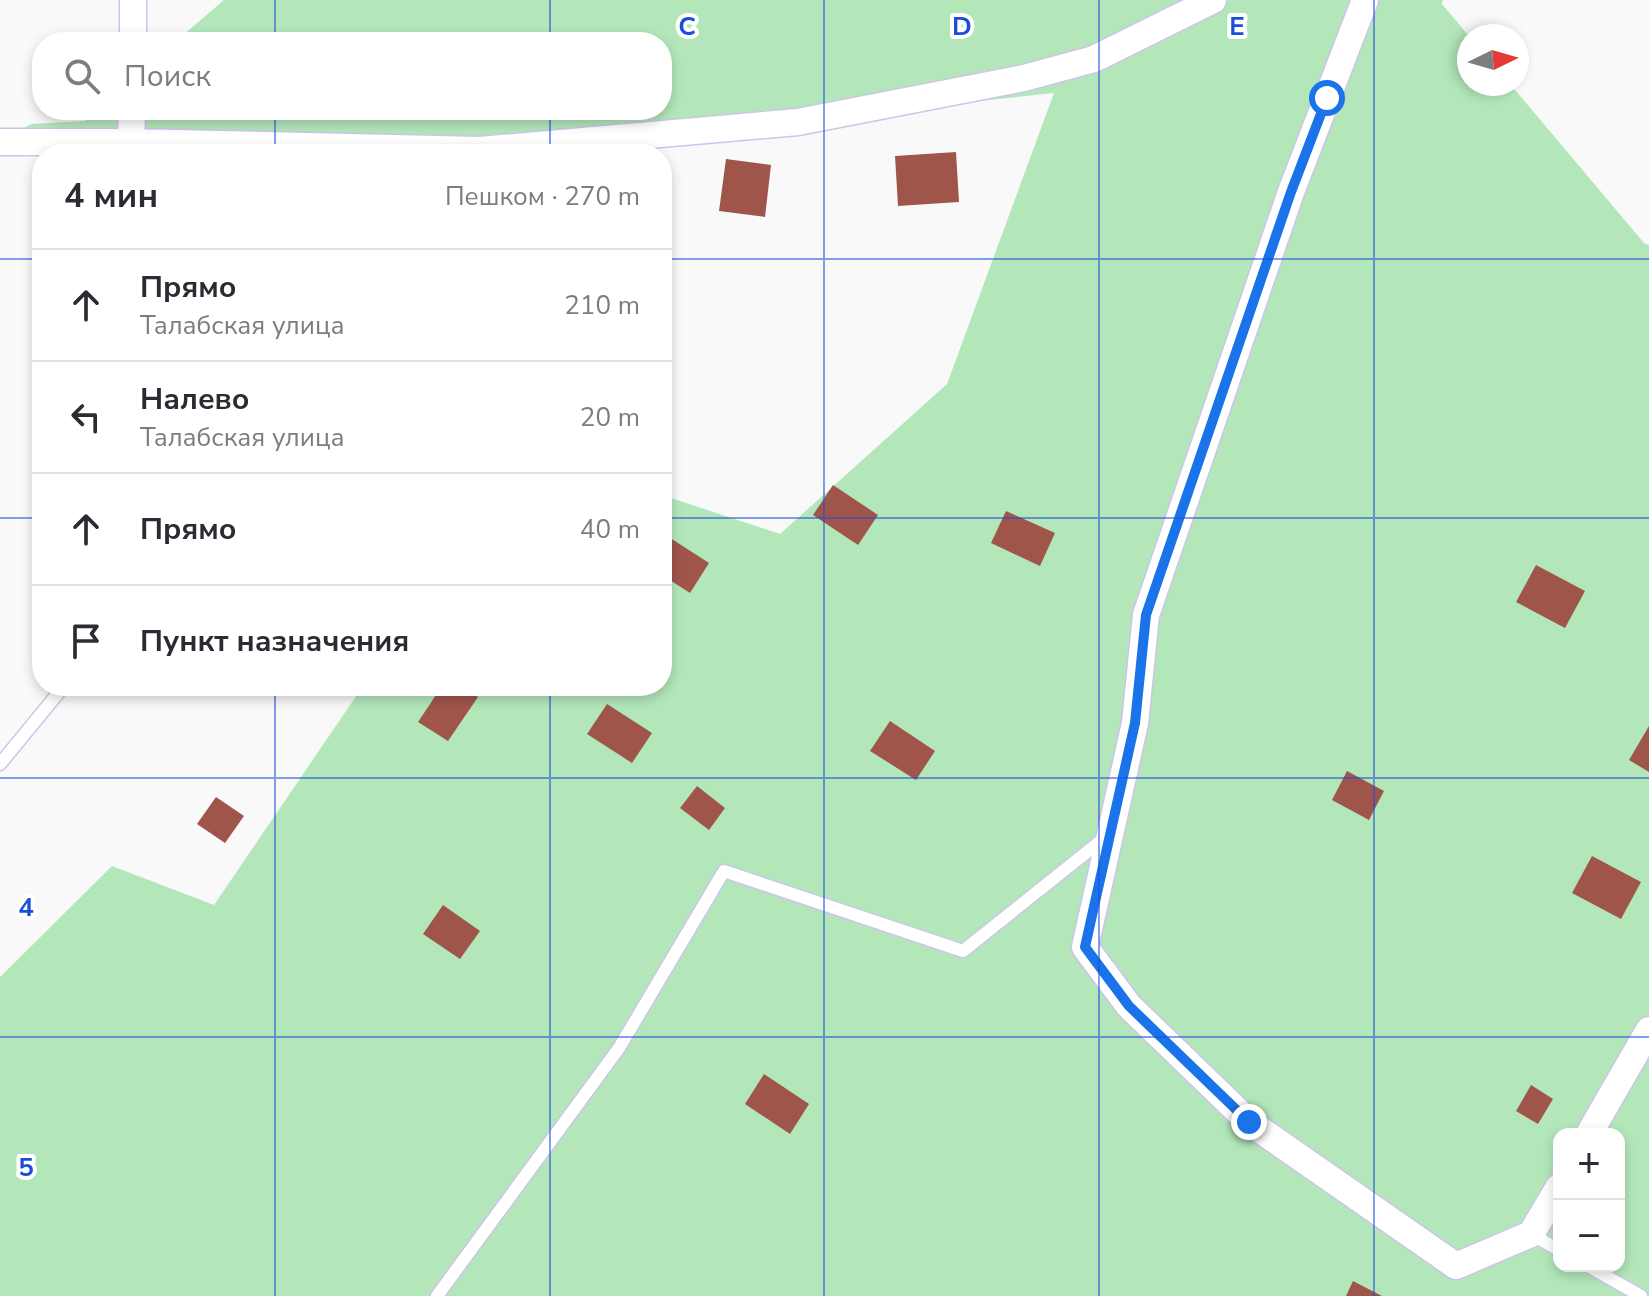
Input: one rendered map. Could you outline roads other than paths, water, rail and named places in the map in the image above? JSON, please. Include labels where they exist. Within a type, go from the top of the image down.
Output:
[{"type":"street","points":[[133,0],[133,32]]},
{"type":"street","points":[[563,144],[798,122],[1024,78],[1094,59],[1213,0]]},
{"type":"street","points":[[1365,0],[1291,192],[1146,615],[1135,723],[1085,947],[1129,1006],[1249,1122],[1456,1266],[1531,1234],[1553,1197]]},
{"type":"street","points":[[131,142],[132,120]]},
{"type":"street","points":[[0,142],[200,144]]},
{"type":"street","points":[[1592,1128],[1649,1030]]},
{"type":"lane","points":[[0,764],[56,696]]},
{"type":"lane","points":[[437,1296],[619,1048],[724,871],[963,951],[1109,834]]},
{"type":"lane","points":[[1531,1234],[1553,1247]]},
{"type":"lane","points":[[1599,1272],[1641,1296]]}]
